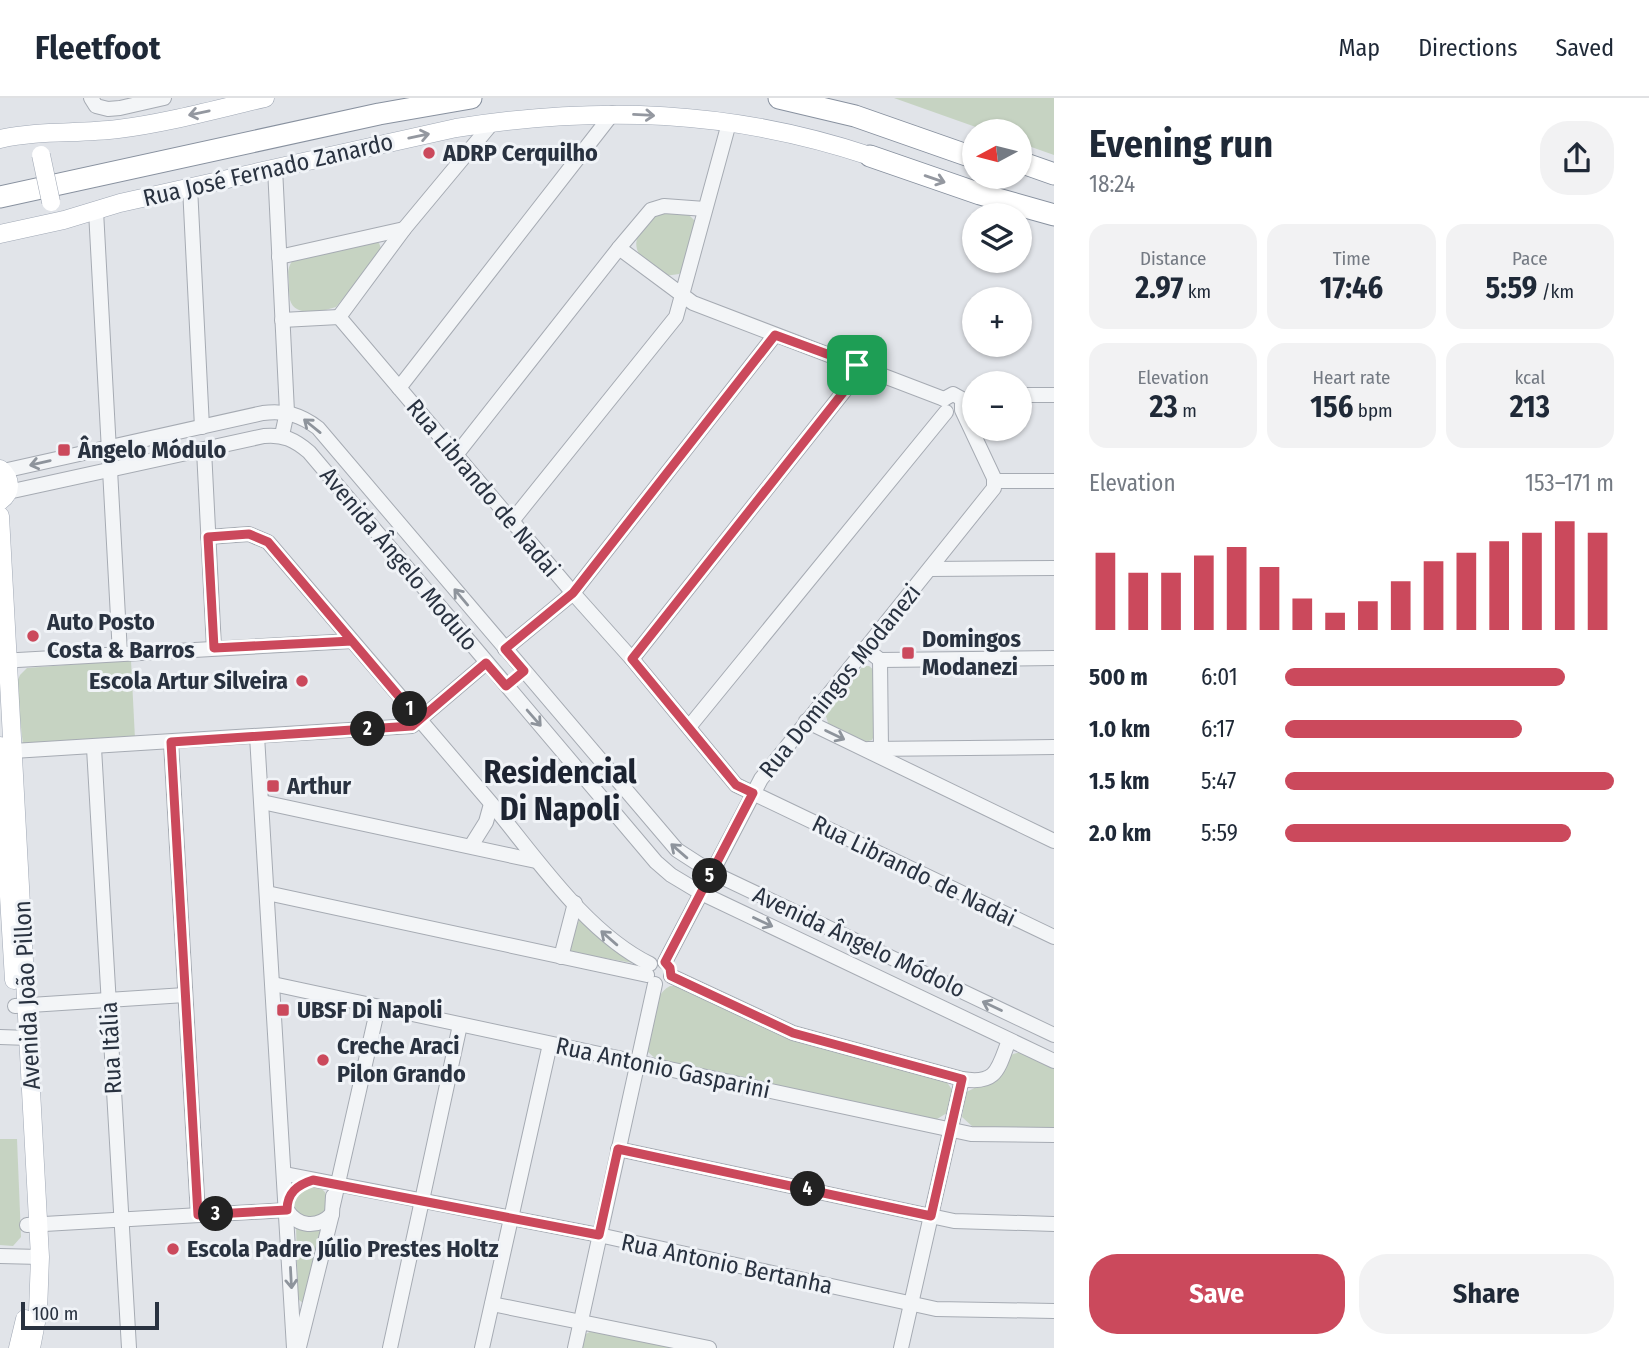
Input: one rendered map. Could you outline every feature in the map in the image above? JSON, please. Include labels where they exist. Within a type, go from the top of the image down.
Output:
[{"type":"highway","points":[[0,183],[389,98]]},
{"type":"highway","points":[[0,197],[379,114],[471,98]]},
{"type":"highway","points":[[779,98],[855,116],[962,153]]},
{"type":"highway","points":[[835,98],[890,114],[962,140]]},
{"type":"highway","points":[[870,156],[980,194],[1054,215]]},
{"type":"highway","points":[[1032,166],[1054,174]]},
{"type":"highway","points":[[1032,179],[1054,186]]},
{"type":"main road","points":[[6,137],[137,127],[265,98]]},
{"type":"main road","name":"Rua José Fernado Zanardo","points":[[0,234],[190,187],[493,122],[613,113],[668,116],[773,130],[870,156]]},
{"type":"main road","points":[[6,137],[32,142],[41,155],[51,202],[50,214],[42,225]]},
{"type":"main road","points":[[1,470],[9,483],[4,497]]},
{"type":"main road","name":"Avenida João Pillon","points":[[0,516],[6,788],[21,1006],[16,1038],[38,1312],[31,1348]]},
{"type":"main road","name":"Avenida João Pillon","points":[[18,1348],[34,1257]]},
{"type":"street","points":[[93,102],[120,108],[164,98]]},
{"type":"street","points":[[399,388],[613,113]]},
{"type":"street","points":[[282,320],[339,317],[404,229],[493,122]]},
{"type":"street","points":[[512,521],[676,317],[729,123]]},
{"type":"street","points":[[4,497],[110,470],[264,436],[282,435],[287,412],[275,168]]},
{"type":"street","points":[[190,187],[202,427]]},
{"type":"street","points":[[456,455],[652,210],[657,207],[705,209]]},
{"type":"street","points":[[96,211],[120,653]]},
{"type":"street","points":[[279,257],[404,229]]},
{"type":"street","points":[[619,248],[693,303],[857,365],[945,405],[956,414],[962,407]]},
{"type":"street","name":"Rua Librando de Nadai","points":[[339,317],[632,659],[736,785],[1054,937]]},
{"type":"street","points":[[505,649],[573,593],[775,335]]},
{"type":"street","points":[[632,659],[853,380],[857,365]]},
{"type":"street","points":[[1032,395],[1054,395]]},
{"type":"street","points":[[689,727],[945,405]]},
{"type":"street","points":[[1,470],[263,413],[287,412]]},
{"type":"street","name":"Avenida Ângelo Modulo","points":[[287,412],[318,428],[505,649]]},
{"type":"street","name":"Avenida Ângelo Modulo","points":[[282,435],[309,452],[656,862],[671,875],[701,893]]},
{"type":"street","points":[[980,441],[995,481],[1054,481]]},
{"type":"street","points":[[204,450],[214,648]]},
{"type":"street","name":"Rua Domingos Modanezi","points":[[575,1348],[658,972],[761,779],[989,496],[995,481]]},
{"type":"street","points":[[208,537],[249,534],[268,542],[536,860],[610,940],[658,972],[793,1033],[962,1079],[983,1081],[992,1077],[998,1069],[1009,1040]]},
{"type":"street","points":[[930,569],[1054,568]]},
{"type":"street","points":[[310,643],[324,632],[332,617]]},
{"type":"street","points":[[466,638],[483,623]]},
{"type":"street","points":[[4,661],[352,641]]},
{"type":"street","points":[[865,648],[880,660],[1054,658]]},
{"type":"street","name":"Avenida Ângelo Módolo","points":[[505,649],[677,850],[712,872],[1054,1035]]},
{"type":"street","points":[[880,660],[881,749]]},
{"type":"street","points":[[7,749],[94,748],[412,726],[486,663]]},
{"type":"street","points":[[506,686],[524,671]]},
{"type":"street","points":[[806,722],[1049,836]]},
{"type":"street","points":[[257,736],[296,1348]]},
{"type":"street","points":[[171,742],[198,1215]]},
{"type":"street","points":[[863,749],[1054,747]]},
{"type":"street","name":"Rua Itália","points":[[94,748],[129,1348]]},
{"type":"street","points":[[918,775],[921,748]]},
{"type":"street","points":[[262,802],[536,860]]},
{"type":"street","points":[[471,846],[486,822],[491,804]]},
{"type":"street","points":[[267,893],[561,957],[658,972]]},
{"type":"street","name":"Avenida Ângelo Módolo","points":[[701,893],[1054,1060]]},
{"type":"street","points":[[561,957],[575,902]]},
{"type":"street","name":"Rua Antonio Gasparini","points":[[273,984],[971,1134],[1054,1135]]},
{"type":"street","points":[[21,1006],[186,995]]},
{"type":"street","points":[[296,1348],[333,1210],[378,1007]]},
{"type":"street","points":[[390,1348],[460,1025]]},
{"type":"street","points":[[482,1348],[550,1044]]},
{"type":"street","points":[[901,1348],[962,1079]]},
{"type":"street","points":[[618,1149],[954,1221],[1054,1224]]},
{"type":"street","name":"Rua Antonio Bertanha","points":[[285,1174],[599,1235],[936,1309],[1054,1311]]},
{"type":"street","points":[[316,1181],[331,1191],[333,1210],[319,1223],[304,1224],[291,1216],[287,1205],[297,1187],[316,1181]]},
{"type":"street","points":[[33,1224],[198,1215],[287,1205]]},
{"type":"street","points":[[0,1256],[34,1257]]},
{"type":"street","points":[[492,1304],[709,1348]]},
{"type":"green space","points":[[894,98],[1054,98],[1054,155],[1032,147],[1032,119],[962,119],[962,122]]},
{"type":"green space","points":[[656,213],[687,213],[695,221],[683,270],[679,274],[665,276],[639,254],[636,242],[638,237]]},
{"type":"green space","points":[[379,243],[382,251],[336,307],[310,312],[293,306],[288,273],[293,260]]},
{"type":"green space","points":[[131,660],[135,739],[23,745],[16,684],[27,668]]},
{"type":"green space","points":[[863,666],[869,666],[875,671],[875,734],[872,740],[862,743],[829,726],[825,713],[826,708]]},
{"type":"green space","points":[[579,920],[583,920],[607,944],[633,963],[570,952]]},
{"type":"green space","points":[[670,986],[681,986],[946,1081],[953,1091],[947,1113],[937,1119],[929,1119],[656,1059],[648,1052],[647,1045],[651,1021],[659,996]]},
{"type":"green space","points":[[1021,1052],[1054,1066],[1054,1129],[973,1127],[962,1117],[966,1092],[979,1086],[1013,1054]]},
{"type":"green space","points":[[0,1139],[17,1139],[21,1237],[13,1246],[0,1245]]},
{"type":"green space","points":[[311,1185],[323,1190],[328,1202],[323,1214],[311,1219],[299,1214],[294,1202],[299,1190]]},
{"type":"green space","points":[[296,1226],[323,1228],[304,1304],[298,1299]]},
{"type":"green space","points":[[595,1329],[685,1348],[580,1348],[584,1335]]},
{"type":"place","name":"ADRP Cerquilho","points":[[429,153]]},
{"type":"place","name":"Ângelo Módulo","points":[[64,450]]},
{"type":"place","name":"Auto Posto Costa & Barros","points":[[33,636]]},
{"type":"place","name":"Domingos Modanezi","points":[[908,653]]},
{"type":"place","name":"Escola Artur Silveira","points":[[302,681]]},
{"type":"place","name":"Arthur","points":[[273,786]]},
{"type":"place","name":"UBSF Di Napoli","points":[[283,1010]]},
{"type":"place","name":"Creche Araci Pilon Grando","points":[[323,1060]]},
{"type":"place","name":"Escola Padre Júlio Prestes Holtz","points":[[173,1249]]},
{"type":"district","name":"Residencial Di Napoli","points":[[560,790]]},
{"type":"route","points":[[857,365],[775,335],[573,593],[505,649],[524,671],[506,686],[486,663],[419,720],[352,641],[268,542],[249,534],[208,537],[214,648],[352,641],[419,720],[412,726],[171,742],[198,1215],[287,1210],[287,1200],[291,1192],[313,1180],[599,1235],[618,1149],[931,1216],[962,1079],[793,1033],[671,976],[670,968],[665,962],[753,793],[736,785],[632,659],[853,380],[857,365]]}]
